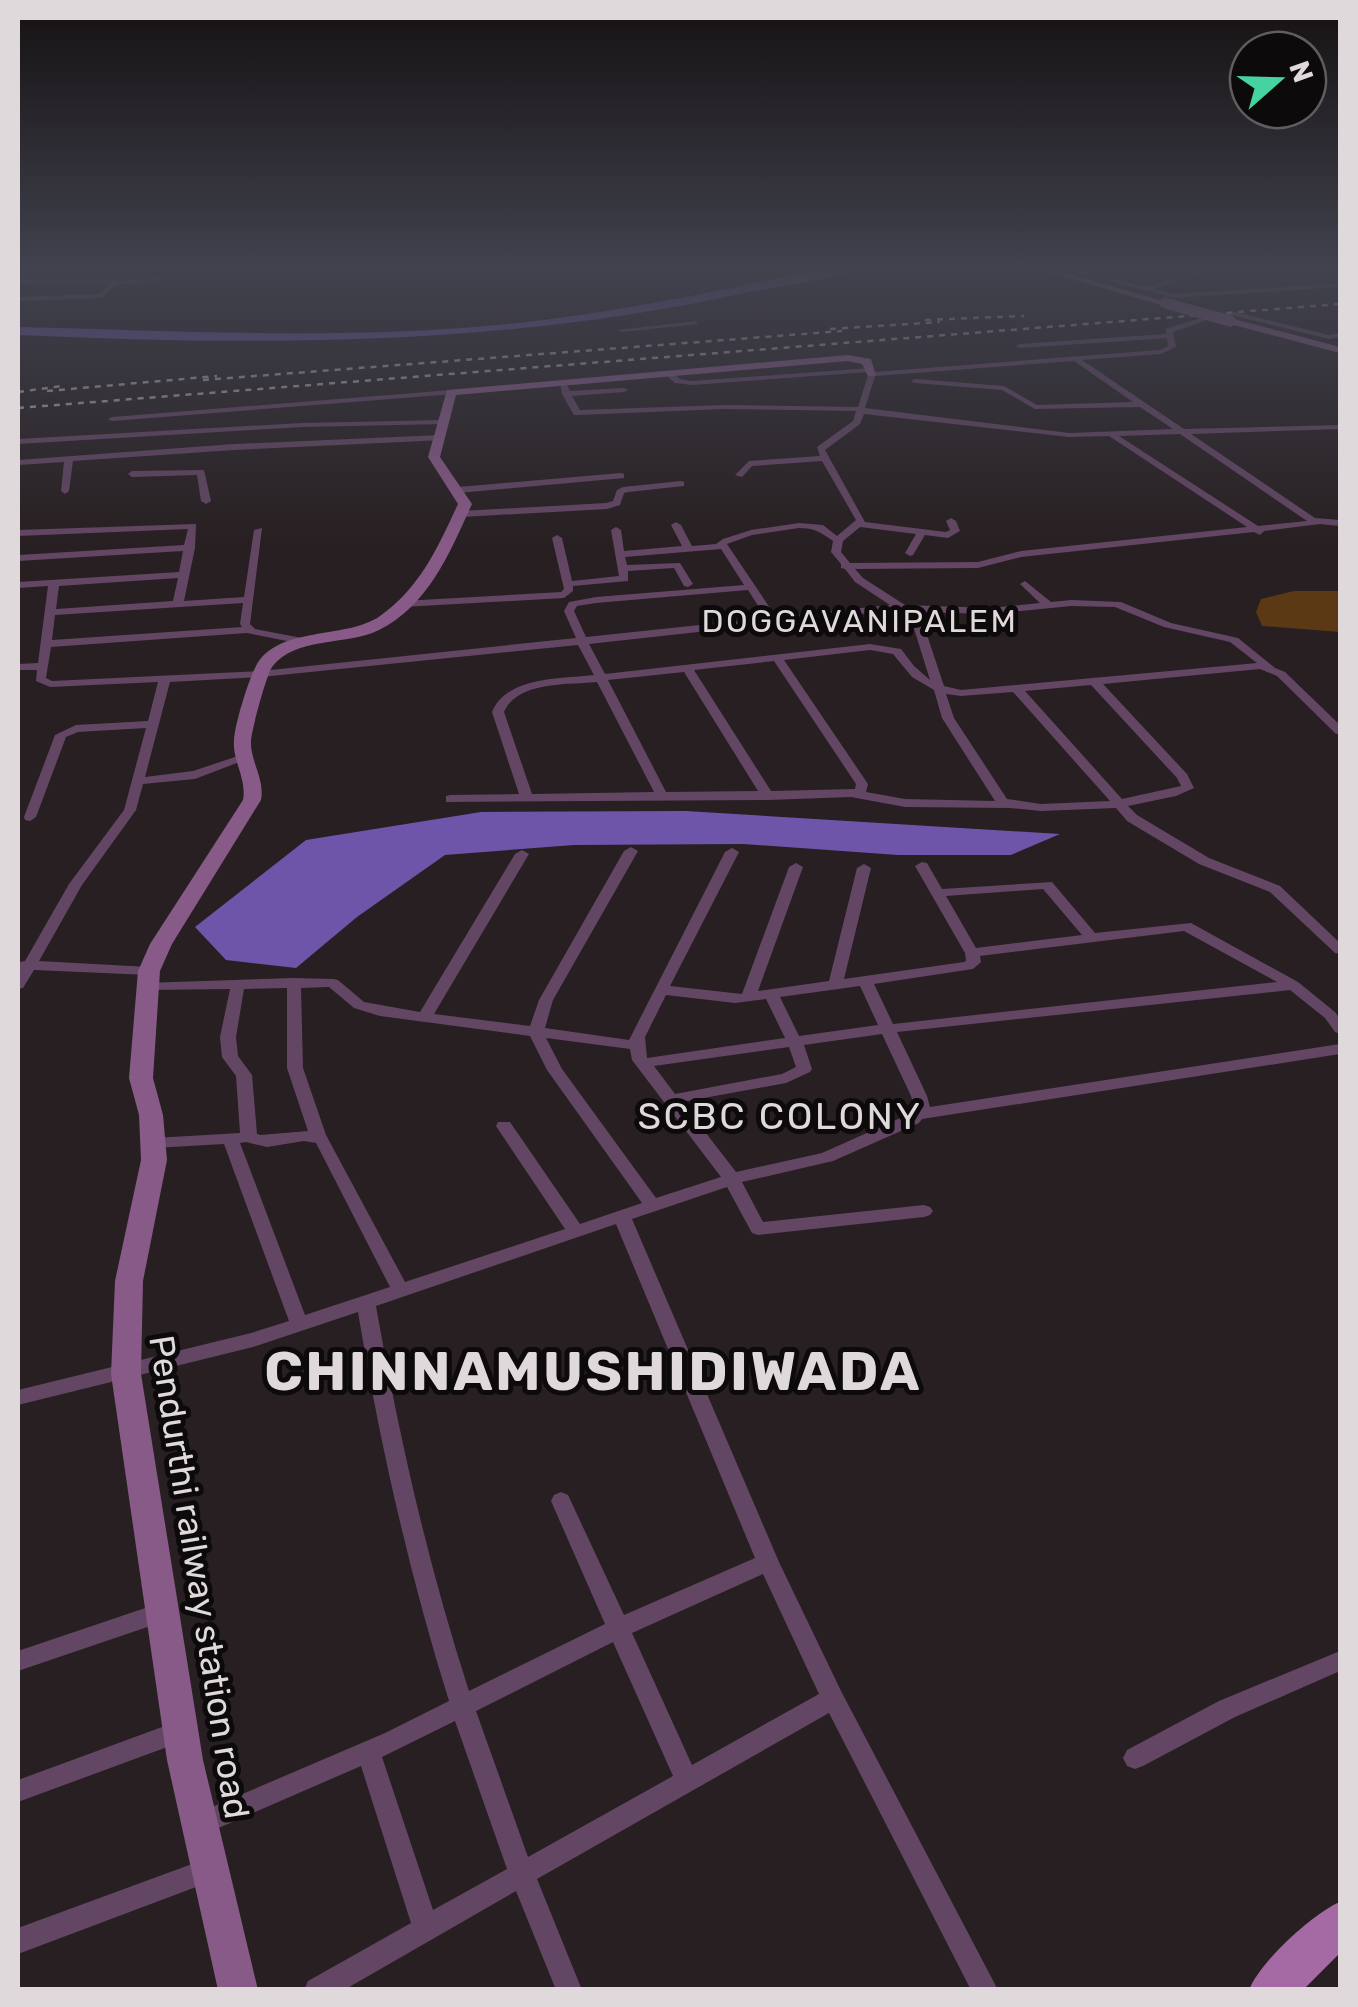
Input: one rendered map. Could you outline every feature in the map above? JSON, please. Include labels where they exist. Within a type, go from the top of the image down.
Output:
[{"type":"main road","points":[[1271,1990],[1340,1923]]},
{"type":"street","points":[[564,389],[670,374],[841,359]]},
{"type":"street","points":[[854,359],[866,360],[871,372],[862,410],[857,422],[820,447],[823,458],[855,506],[859,524]]},
{"type":"street","points":[[871,372],[897,374],[1091,359]]},
{"type":"street","points":[[1077,360],[1315,522],[1340,523]]},
{"type":"street","points":[[897,374],[915,381],[1004,388],[1032,407],[1144,404]]},
{"type":"street","points":[[564,389],[578,413],[715,407],[862,410],[1029,431],[1112,435],[1335,427]]},
{"type":"street","points":[[112,419],[450,392],[624,390]]},
{"type":"street","points":[[260,674],[278,652],[302,641],[369,629],[403,604],[438,566],[465,500],[434,457],[450,392]]},
{"type":"street","points":[[1335,427],[1327,432],[1340,441]]},
{"type":"street","points":[[18,442],[442,430]]},
{"type":"street","points":[[18,464],[442,430]]},
{"type":"street","points":[[1112,435],[1260,532]]},
{"type":"street","points":[[132,488],[133,454]]},
{"type":"street","points":[[739,475],[749,464],[823,458]]},
{"type":"street","points":[[65,491],[69,460]]},
{"type":"street","points":[[132,474],[197,470],[206,500]]},
{"type":"street","points":[[458,490],[621,476]]},
{"type":"street","points":[[462,514],[607,506],[616,504],[626,488],[681,484]]},
{"type":"street","points":[[20,519],[18,532],[193,526],[178,604]]},
{"type":"street","points":[[951,521],[952,534],[859,524],[838,540],[836,552],[844,566],[906,607],[921,624],[936,689],[973,762],[995,796],[1009,804]]},
{"type":"street","points":[[844,566],[978,565],[1021,554],[1260,532],[1311,526],[1315,522]]},
{"type":"street","points":[[676,525],[688,548]]},
{"type":"street","points":[[720,546],[736,534],[815,526],[838,540]]},
{"type":"street","points":[[248,630],[246,600],[259,530]]},
{"type":"street","points":[[567,584],[622,580],[624,568],[616,530]]},
{"type":"street","points":[[910,553],[920,533]]},
{"type":"street","points":[[403,604],[560,596],[568,592],[557,538]]},
{"type":"street","points":[[622,554],[720,546],[730,550],[772,619]]},
{"type":"street","points":[[18,558],[190,548]]},
{"type":"street","points":[[624,568],[677,564],[688,584]]},
{"type":"street","points":[[18,584],[183,574]]},
{"type":"street","points":[[54,582],[40,679],[50,684],[260,674],[906,607],[990,612],[1048,606],[1127,606],[1168,625],[1234,640],[1340,731]]},
{"type":"street","points":[[1025,584],[1048,606]]},
{"type":"street","points":[[661,794],[569,611],[573,604],[751,587]]},
{"type":"street","points":[[50,612],[246,600]]},
{"type":"street","points":[[46,644],[248,630],[302,641]]},
{"type":"street","points":[[526,795],[500,705],[527,688],[889,648],[900,655],[912,675],[936,689],[961,693],[1247,666],[1270,668]]},
{"type":"street","points":[[777,658],[862,784],[862,791],[855,794]]},
{"type":"street","points":[[18,667],[43,666]]},
{"type":"street","points":[[687,668],[768,796]]},
{"type":"street","name":"Pendurthi railway station road","points":[[238,1990],[182,1731],[126,1374],[129,1281],[154,1143],[141,1078],[149,979],[170,930],[246,814],[254,789],[244,758],[245,726],[260,674]]},
{"type":"street","points":[[18,985],[23,965],[91,860],[130,810],[165,678]]},
{"type":"street","points":[[450,799],[526,795],[855,794],[905,803],[1009,804],[1115,801],[1174,794],[1189,785],[1094,680]]},
{"type":"street","points":[[1016,688],[1115,801],[1145,828],[1189,854],[1285,896],[1325,940],[1340,950]]},
{"type":"street","points":[[1326,717],[1340,716]]},
{"type":"street","points":[[30,817],[61,735],[76,729],[154,724]]},
{"type":"street","points":[[139,781],[195,775],[244,758]]},
{"type":"street","points":[[631,851],[546,1000],[536,1033],[555,1070],[652,1205]]},
{"type":"street","points":[[634,1045],[732,852]]},
{"type":"street","points":[[424,1018],[522,854]]},
{"type":"street","points":[[664,990],[708,998],[748,997],[968,966],[974,962],[972,953],[922,866]]},
{"type":"street","points":[[748,997],[796,867]]},
{"type":"street","points":[[836,983],[864,868]]},
{"type":"street","points":[[938,892],[1047,884],[1090,936]]},
{"type":"street","points":[[972,953],[1186,926],[1293,985],[1340,1027]]},
{"type":"street","points":[[23,965],[149,979],[340,985],[368,1008],[634,1045]]},
{"type":"street","points":[[864,979],[920,1096],[919,1114]]},
{"type":"street","points":[[294,982],[295,1068],[318,1136],[400,1288]]},
{"type":"street","points":[[238,984],[228,1037],[230,1056],[244,1075],[239,1138],[299,1324]]},
{"type":"street","points":[[644,1064],[885,1029],[1293,985]]},
{"type":"street","points":[[673,1099],[794,1076],[804,1064],[770,994]]},
{"type":"street","points":[[634,1045],[644,1064],[732,1179],[754,1226],[765,1231],[924,1211]]},
{"type":"street","points":[[18,1398],[126,1374],[299,1324],[732,1179],[826,1156],[919,1114],[1340,1049]]},
{"type":"street","points":[[504,1126],[575,1230]]},
{"type":"street","points":[[154,1143],[239,1138],[264,1142],[318,1136]]},
{"type":"street","points":[[621,1215],[768,1562],[832,1698],[985,1990]]},
{"type":"street","points":[[366,1301],[379,1392],[410,1532],[461,1706],[519,1872],[569,1990]]},
{"type":"street","points":[[561,1501],[621,1626],[687,1781]]},
{"type":"street","points":[[200,1824],[368,1752],[621,1626],[768,1562]]},
{"type":"street","points":[[18,1661],[163,1612]]},
{"type":"street","points":[[1135,1758],[1227,1709],[1340,1661]]},
{"type":"street","points":[[317,1990],[519,1872],[832,1698]]},
{"type":"street","points":[[18,1791],[182,1731]]},
{"type":"street","points":[[368,1752],[425,1926]]},
{"type":"street","points":[[18,1941],[211,1869]]},
{"type":"shaded area","points":[[1294,591],[1340,591],[1340,632],[1262,626],[1256,612],[1261,599]]},
{"type":"shaded area","points":[[686,811],[1060,834],[1011,855],[898,855],[743,844],[574,845],[445,855],[357,917],[296,968],[226,960],[195,927],[306,840],[481,812]]},
{"type":"railway","points":[[203,380],[481,359]]},
{"type":"railway","points":[[18,408],[645,359]]},
{"type":"railway","points":[[47,391],[217,376]]},
{"type":"railway","points":[[18,392],[62,386]]},
{"type":"district","name":"DOGGAVANIPALEM","points":[[860,621]]},
{"type":"district","name":"SCBC COLONY","points":[[780,1116]]},
{"type":"district","name":"CHINNAMUSHIDIWADA","points":[[593,1371]]}]
